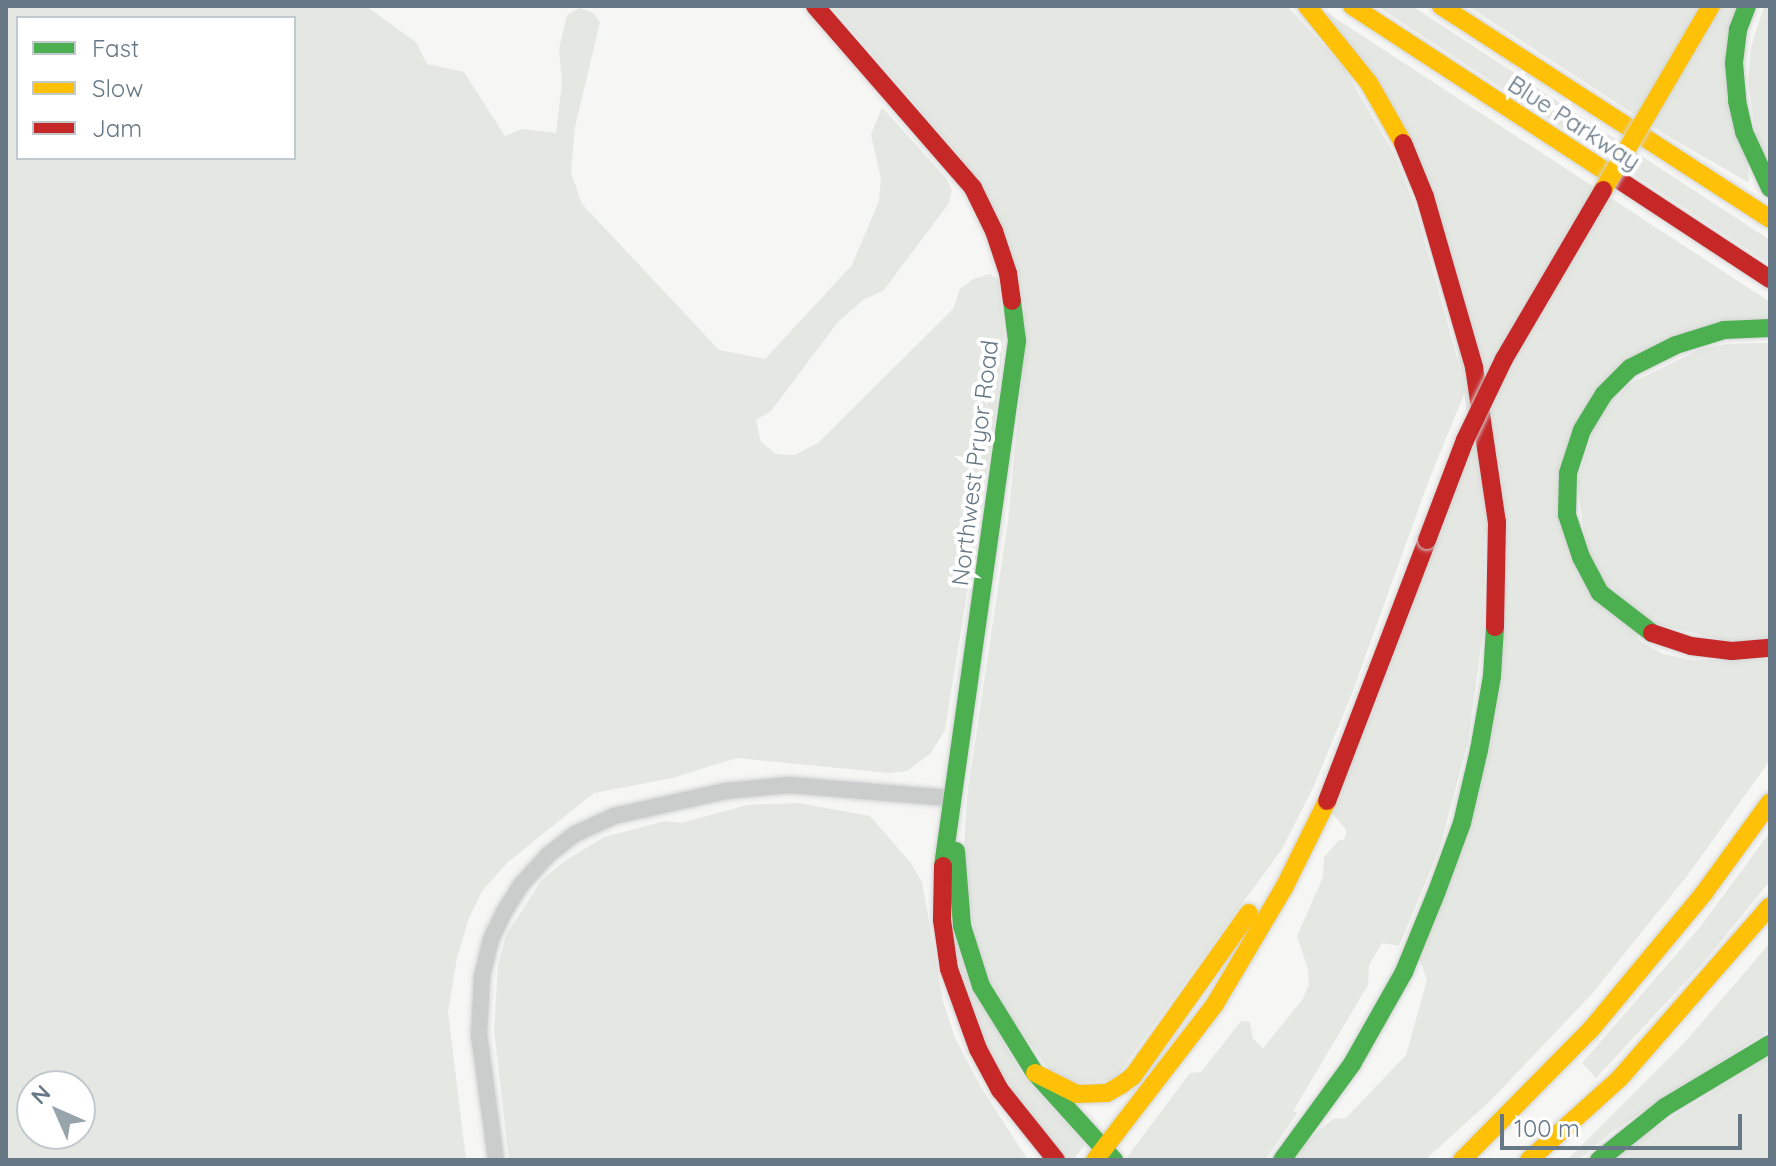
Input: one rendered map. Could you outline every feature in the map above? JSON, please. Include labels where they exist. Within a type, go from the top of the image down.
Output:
[{"type":"main road","name":"Northwest Pryor Road","points":[[815,6],[973,188],[994,231],[1014,306],[1017,341],[978,638],[941,883],[949,969],[957,998],[1000,1090],[1056,1160]]},
{"type":"main road","points":[[1282,1160],[1352,1064],[1404,972],[1437,891],[1462,823],[1479,750],[1492,676],[1497,591],[1497,522],[1474,367],[1425,197],[1405,146],[1369,83],[1307,6]]},
{"type":"main road","name":"Blue Parkway","points":[[1352,6],[1770,279]]},
{"type":"main road","name":"Blue Parkway","points":[[1441,6],[1770,219]]},
{"type":"main road","points":[[1105,1156],[1215,1004],[1285,886],[1330,795],[1465,440],[1504,359],[1711,6]]},
{"type":"main road","points":[[1747,6],[1738,30],[1734,63],[1737,101],[1744,132],[1770,188]]},
{"type":"main road","points":[[1770,328],[1724,330],[1676,345],[1630,368],[1604,394],[1582,430],[1568,473],[1567,515],[1581,557],[1600,593],[1624,615],[1656,636],[1691,646],[1732,651],[1770,648]]},
{"type":"main road","name":"Northwest Pryor Road","points":[[952,798],[961,913],[981,986],[1035,1073],[1105,1156]]},
{"type":"main road","points":[[1462,1160],[1592,1028],[1704,893],[1770,802]]},
{"type":"main road","points":[[1035,1073],[1077,1094],[1107,1093],[1133,1076],[1237,928],[1311,832]]},
{"type":"main road","points":[[1529,1160],[1659,1037],[1770,906]]},
{"type":"main road","points":[[1599,1160],[1665,1107],[1770,1044]]},
{"type":"street","points":[[496,1160],[479,1035],[482,976],[491,939],[504,912],[520,886],[548,855],[575,834],[614,816],[726,791],[789,785],[952,798]]},
{"type":"shaded area","points":[[6,6],[366,6],[416,42],[427,64],[464,72],[505,136],[522,129],[556,133],[562,83],[559,49],[567,15],[580,8],[593,13],[600,22],[575,127],[571,173],[582,204],[719,350],[765,359],[852,265],[879,201],[881,178],[871,135],[882,107],[946,178],[952,190],[949,203],[884,290],[863,300],[838,322],[771,411],[756,420],[761,442],[776,454],[795,455],[818,443],[953,309],[960,289],[973,279],[990,274],[999,280],[1004,335],[995,418],[945,730],[931,753],[907,771],[889,773],[737,758],[672,778],[594,793],[508,862],[482,891],[469,918],[457,958],[448,1012],[466,1160],[6,1160]]},
{"type":"shaded area","points":[[831,6],[1287,6],[1342,65],[1395,156],[1415,207],[1466,390],[1430,477],[1351,696],[1314,786],[1282,849],[1114,1080],[1076,1083],[1049,1069],[1013,1021],[988,978],[975,938],[968,892],[964,846],[967,796],[1008,521],[1025,344],[1024,305],[1015,263],[961,158]]},
{"type":"shaded area","points":[[1377,6],[1412,6],[1770,240],[1770,264]]},
{"type":"shaded area","points":[[1468,6],[1736,6],[1749,183],[1666,135]]},
{"type":"shaded area","points":[[1764,6],[1770,6],[1770,165],[1757,142],[1748,81],[1751,47]]},
{"type":"shaded area","points":[[1326,12],[1770,302],[1770,325],[1651,347],[1558,485],[1640,641],[1663,654],[1692,660],[1770,659],[1770,760],[1687,876],[1591,995],[1490,1101],[1425,1160],[1291,1160],[1303,1144],[1333,1119],[1346,1118],[1406,1055],[1427,980],[1419,958],[1502,637],[1437,219]]},
{"type":"shaded area","points":[[1770,343],[1770,639],[1739,644],[1637,619],[1587,553],[1577,482],[1594,428],[1629,384],[1701,349],[1727,344]]},
{"type":"shaded area","points":[[1474,440],[1485,530],[1483,633],[1468,741],[1440,847],[1399,946],[1382,943],[1369,965],[1368,985],[1293,1111],[1298,1112],[1265,1160],[1130,1160],[1127,1157],[1190,1073],[1201,1072],[1241,1021],[1250,1022],[1253,1039],[1263,1048],[1303,999],[1309,984],[1308,969],[1297,936],[1323,877],[1324,857],[1339,840],[1344,840],[1347,831],[1332,813]]},
{"type":"shaded area","points":[[799,803],[870,816],[910,862],[922,882],[943,1001],[955,1038],[982,1089],[1028,1160],[509,1160],[494,1031],[498,966],[506,935],[541,881],[566,860],[604,837],[665,821],[681,823],[747,805]]},
{"type":"shaded area","points":[[1770,832],[1770,881],[1703,963],[1596,1078],[1582,1063],[1700,927]]},
{"type":"shaded area","points":[[950,885],[977,995],[1023,1076],[1083,1141],[1084,1146],[1073,1160],[1068,1159],[1035,1124],[986,1050],[955,956]]},
{"type":"shaded area","points":[[1770,943],[1770,1030],[1610,1133],[1579,1160],[1567,1160],[1685,1042]]},
{"type":"shaded area","points":[[1770,1056],[1770,1160],[1614,1160],[1644,1135]]},
{"type":"traffic: fast","points":[[1747,6],[1738,30],[1734,63],[1737,101],[1744,132],[1770,188]]},
{"type":"traffic: fast","points":[[943,866],[1017,341],[1012,301]]},
{"type":"traffic: fast","points":[[1652,633],[1600,593],[1581,557],[1567,515],[1568,473],[1582,430],[1604,394],[1630,368],[1676,345],[1724,330],[1770,328]]},
{"type":"traffic: fast","points":[[1282,1160],[1352,1064],[1404,972],[1437,891],[1462,823],[1479,750],[1492,676],[1495,627]]},
{"type":"traffic: fast","points":[[956,851],[962,926],[981,986],[1035,1073],[1114,1160]]},
{"type":"traffic: fast","points":[[1599,1160],[1665,1107],[1770,1044]]},
{"type":"traffic: slow","points":[[1307,6],[1369,83],[1403,143]]},
{"type":"traffic: slow","points":[[1352,6],[1613,176]]},
{"type":"traffic: slow","points":[[1441,6],[1770,219]]},
{"type":"traffic: slow","points":[[1603,190],[1711,6]]},
{"type":"traffic: slow","points":[[1095,1160],[1215,1004],[1285,886],[1327,801]]},
{"type":"traffic: slow","points":[[1462,1160],[1592,1028],[1704,893],[1770,802]]},
{"type":"traffic: slow","points":[[1529,1160],[1620,1078],[1770,906]]},
{"type":"traffic: slow","points":[[1035,1073],[1077,1094],[1107,1093],[1121,1085],[1133,1076],[1249,913]]},
{"type":"traffic: jam","points":[[815,6],[973,188],[994,231],[1008,273],[1012,301]]},
{"type":"traffic: jam","points":[[1403,143],[1425,197],[1474,367],[1497,522],[1495,627]]},
{"type":"traffic: jam","points":[[1613,176],[1770,279]]},
{"type":"traffic: jam","points":[[1427,540],[1465,440],[1504,359],[1603,190]]},
{"type":"traffic: jam","points":[[1327,801],[1427,540]]},
{"type":"traffic: jam","points":[[1652,633],[1691,646],[1732,651],[1770,648]]},
{"type":"traffic: jam","points":[[943,866],[942,920],[949,969],[978,1049],[1000,1090],[1056,1160]]}]
